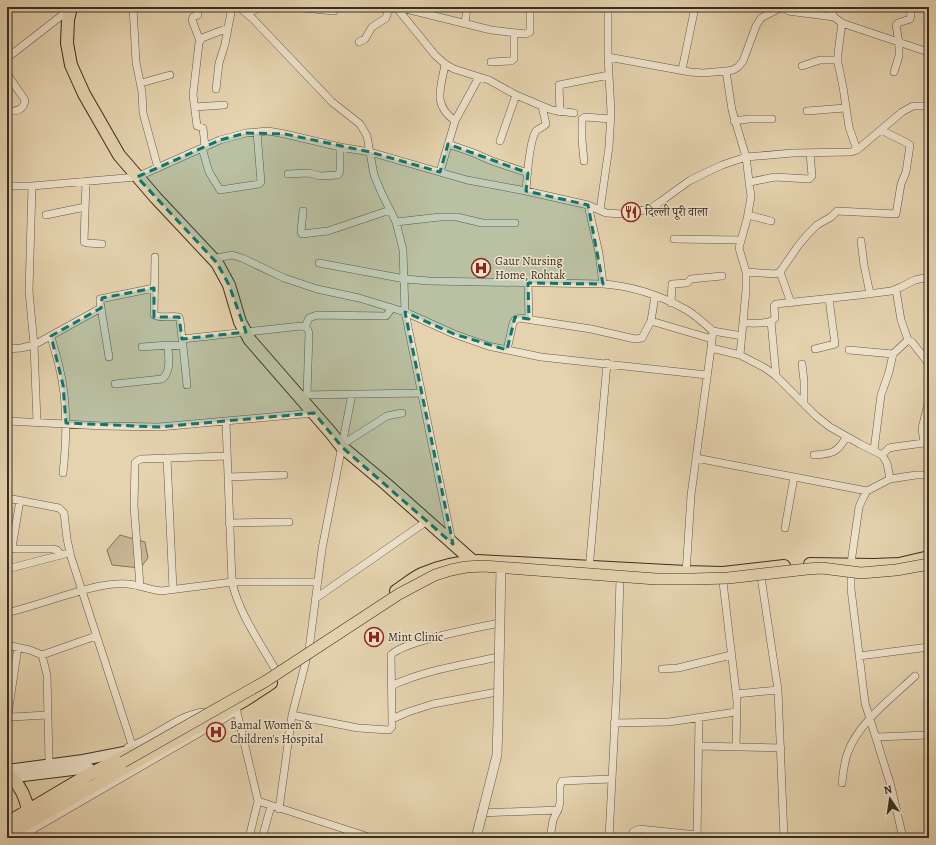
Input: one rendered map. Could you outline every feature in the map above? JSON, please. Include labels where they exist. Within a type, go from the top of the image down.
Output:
[{"type":"highway","points":[[66,9],[68,20],[67,43],[71,65],[84,94],[119,155],[217,263],[229,286],[240,322],[250,340],[303,395],[314,413],[342,446],[476,565]]},
{"type":"highway","points":[[7,824],[93,774],[235,704],[308,654],[427,582],[476,565],[686,577],[723,582],[850,569],[874,565],[899,564],[929,557]]},
{"type":"highway","points":[[589,572],[620,578],[686,577],[816,563],[850,569],[870,575],[900,572],[929,565]]},
{"type":"highway","points":[[7,835],[93,774],[135,747],[203,712],[235,704],[275,669],[308,654]]},
{"type":"highway","points":[[9,775],[21,788],[28,811]]},
{"type":"main road","points":[[124,762],[266,681],[399,594],[418,583],[451,570],[483,566],[656,579],[693,579],[728,578],[822,568],[861,573],[929,565]]},
{"type":"main road","points":[[9,775],[83,760],[135,747]]},
{"type":"main road","points":[[83,760],[93,774]]},
{"type":"main road","points":[[9,775],[93,774]]},
{"type":"street","points":[[133,7],[136,62],[141,83],[143,113],[158,168]]},
{"type":"street","points":[[197,7],[198,14],[192,20],[200,40],[194,89],[195,107],[198,126],[199,128],[203,128],[204,147],[209,172],[220,190],[259,184],[261,182],[257,132]]},
{"type":"street","points":[[216,89],[219,63],[225,44],[232,7]]},
{"type":"street","points":[[240,7],[332,102],[360,124],[367,136],[374,175],[396,222],[403,250],[405,312],[453,544]]},
{"type":"street","points":[[247,14],[259,7]]},
{"type":"street","points":[[293,7],[334,11]]},
{"type":"street","points":[[396,7],[445,64],[454,69],[489,80],[516,95],[542,106],[560,112],[574,113]]},
{"type":"street","points":[[359,42],[365,39],[372,27],[386,18],[388,11],[396,7],[491,30],[526,34],[530,32],[530,7]]},
{"type":"street","points":[[465,24],[467,7]]},
{"type":"street","points":[[600,210],[609,147],[611,119],[608,57],[608,7]]},
{"type":"street","points":[[682,70],[695,7]]},
{"type":"street","points":[[608,57],[703,73],[726,72],[733,70],[743,61],[756,26],[761,18],[782,7],[788,11],[834,17]]},
{"type":"street","points":[[829,7],[834,17],[842,23],[925,51]]},
{"type":"street","points":[[894,72],[899,56],[899,43],[896,25],[910,19],[911,14],[909,7]]},
{"type":"street","points":[[7,58],[66,9]]},
{"type":"street","points":[[842,23],[838,60],[849,127],[857,150]]},
{"type":"street","points":[[200,40],[228,28]]},
{"type":"street","points":[[491,62],[511,62],[514,59],[514,33]]},
{"type":"street","points":[[802,66],[820,60],[838,60]]},
{"type":"street","points":[[445,64],[439,95],[440,102],[446,115],[455,121]]},
{"type":"street","points":[[726,72],[734,121],[746,157],[751,200],[739,248],[739,253],[746,272],[746,290],[740,355]]},
{"type":"street","points":[[7,74],[25,100],[25,105],[22,108],[7,112]]},
{"type":"street","points":[[141,83],[170,75]]},
{"type":"street","points":[[560,112],[559,85],[609,75]]},
{"type":"street","points":[[440,172],[455,121],[479,77]]},
{"type":"street","points":[[500,141],[516,95]]},
{"type":"street","points":[[195,107],[224,105]]},
{"type":"street","points":[[7,186],[32,186],[138,177],[220,140],[246,133],[268,132],[285,134],[340,147],[370,152],[467,180],[588,205],[606,213],[623,214],[649,209],[689,181],[722,165],[746,157],[810,152],[851,152],[857,150],[908,108],[918,105],[929,106]]},
{"type":"street","points":[[526,191],[534,135],[536,131],[544,127],[546,124],[542,106]]},
{"type":"street","points":[[807,110],[846,108]]},
{"type":"street","points":[[584,161],[582,119],[584,117],[611,119]]},
{"type":"street","points":[[734,121],[749,119],[772,119]]},
{"type":"street","points":[[746,272],[775,274],[780,272],[807,235],[823,221],[831,218],[835,211],[897,214],[901,184],[906,172],[910,145],[882,130]]},
{"type":"street","points":[[448,144],[528,173]]},
{"type":"street","points":[[288,174],[309,173],[320,176],[338,175],[340,171],[340,147]]},
{"type":"street","points":[[750,182],[775,177],[809,179],[812,176],[810,152]]},
{"type":"street","points":[[86,181],[84,242],[102,244]]},
{"type":"street","points":[[32,186],[29,291],[34,345],[37,422]]},
{"type":"street","points":[[588,205],[599,253],[603,284]]},
{"type":"street","points":[[46,215],[85,207]]},
{"type":"street","points":[[303,211],[302,234],[328,231],[390,210]]},
{"type":"street","points":[[748,215],[771,221]]},
{"type":"street","points":[[396,222],[457,217],[489,224],[515,223]]},
{"type":"street","points":[[674,239],[741,240]]},
{"type":"street","points":[[861,241],[870,294]]},
{"type":"street","points":[[212,258],[232,255],[242,258],[284,278],[317,289],[359,298],[405,312],[454,334],[488,346],[541,357],[707,375]]},
{"type":"street","points":[[155,257],[154,315],[157,317],[179,317],[187,385]]},
{"type":"street","points":[[319,264],[404,279],[429,281],[603,284],[623,286],[645,292],[684,308],[712,331],[742,336]]},
{"type":"street","points":[[780,272],[790,302]]},
{"type":"street","points":[[671,303],[672,284],[687,283],[691,279],[722,276]]},
{"type":"street","points":[[743,323],[771,321],[775,318],[775,305],[896,290],[915,280],[929,276]]},
{"type":"street","points":[[528,283],[528,319]]},
{"type":"street","points":[[109,357],[100,300],[102,298],[154,288]]},
{"type":"street","points":[[896,290],[901,320],[908,340],[912,342],[929,364]]},
{"type":"street","points":[[507,350],[514,320],[519,318],[591,329],[635,339],[643,337],[651,321],[655,296]]},
{"type":"street","points":[[815,349],[835,344],[829,299]]},
{"type":"street","points":[[7,349],[34,345],[101,308]]},
{"type":"street","points":[[305,327],[310,318],[317,315],[386,316],[392,308]]},
{"type":"street","points":[[651,321],[712,339]]},
{"type":"street","points":[[771,321],[776,376]]},
{"type":"street","points":[[142,347],[168,345],[246,332],[305,327]]},
{"type":"street","points":[[305,327],[308,329],[309,333],[303,395],[421,393]]},
{"type":"street","points":[[686,577],[691,495],[712,331]]},
{"type":"street","points":[[50,336],[63,385],[66,423],[66,444],[63,473]]},
{"type":"street","points":[[874,450],[881,395],[889,372],[892,354],[908,340]]},
{"type":"street","points":[[116,384],[162,379],[166,376],[169,369],[168,345]]},
{"type":"street","points":[[711,348],[740,355],[765,368],[776,376],[816,416],[830,427],[846,437],[882,455],[887,463],[890,479]]},
{"type":"street","points":[[849,350],[892,354]]},
{"type":"street","points":[[589,572],[607,363]]},
{"type":"street","points":[[802,364],[804,403]]},
{"type":"street","points":[[279,808],[292,715],[308,654],[322,549],[352,394]]},
{"type":"street","points":[[882,455],[890,448],[924,443],[922,428],[929,400]]},
{"type":"street","points":[[7,421],[159,427],[314,413]]},
{"type":"street","points":[[342,446],[387,416],[402,413]]},
{"type":"street","points":[[226,422],[232,582],[241,608],[275,669]]},
{"type":"street","points":[[814,455],[834,452],[839,448],[846,437]]},
{"type":"street","points":[[140,586],[134,506],[135,463],[141,459],[228,456]]},
{"type":"street","points":[[167,458],[173,590]]},
{"type":"street","points":[[696,458],[867,491]]},
{"type":"street","points":[[228,477],[284,475]]},
{"type":"street","points":[[903,838],[891,786],[865,703],[850,569],[859,507],[867,491],[890,479],[916,475],[929,476]]},
{"type":"street","points":[[785,528],[794,476]]},
{"type":"street","points":[[7,498],[62,510],[64,513],[64,523],[70,552],[96,636],[135,747],[49,761],[7,765]]},
{"type":"street","points":[[20,500],[12,548],[52,549],[57,550],[61,555]]},
{"type":"street","points":[[316,598],[426,521]]},
{"type":"street","points":[[229,524],[289,522]]},
{"type":"street","points":[[7,570],[70,552]]},
{"type":"street","points":[[476,838],[497,755],[501,568]]},
{"type":"street","points":[[761,577],[776,668],[778,690],[784,838]]},
{"type":"street","points":[[609,838],[617,681],[620,578]]},
{"type":"street","points":[[7,613],[82,590],[118,584],[128,584],[140,586],[150,590],[161,591],[232,582],[318,582]]},
{"type":"street","points":[[723,582],[736,694],[736,747]]},
{"type":"street","points":[[292,715],[358,728],[385,731],[391,729],[390,655],[393,652],[411,644],[499,623]]},
{"type":"street","points":[[7,645],[42,655],[96,636]]},
{"type":"street","points":[[18,647],[8,714],[12,717],[47,715]]},
{"type":"street","points":[[859,656],[929,647]]},
{"type":"street","points":[[42,655],[47,675],[49,761]]},
{"type":"street","points":[[662,669],[678,668],[731,655]]},
{"type":"street","points":[[391,686],[406,679],[428,672],[498,657]]},
{"type":"street","points":[[842,783],[848,751],[870,718],[915,676]]},
{"type":"street","points":[[736,694],[778,690]]},
{"type":"street","points":[[392,719],[433,704],[497,692]]},
{"type":"street","points":[[18,838],[235,704],[258,801],[249,838]]},
{"type":"street","points":[[614,722],[669,722],[736,712]]},
{"type":"street","points":[[632,838],[633,832],[639,830],[697,837],[699,718]]},
{"type":"street","points":[[876,737],[929,735]]},
{"type":"street","points":[[698,746],[781,748]]},
{"type":"street","points":[[550,838],[553,820],[560,803],[560,786],[562,780],[611,779]]},
{"type":"street","points":[[258,801],[372,838]]},
{"type":"street","points":[[262,838],[271,806]]},
{"type":"street","points":[[481,813],[558,810]]},
{"type":"highlighted area","points":[[246,133],[285,134],[370,152],[440,172],[448,144],[528,173],[526,191],[588,205],[603,284],[528,283],[529,319],[515,317],[507,350],[454,334],[405,312],[453,544],[342,447],[314,413],[159,427],[66,423],[63,385],[51,336],[101,308],[102,298],[154,288],[154,317],[179,317],[182,339],[246,332],[229,285],[217,263],[137,177],[220,140]]},
{"type":"shaded area","points":[[120,535],[145,542],[148,558],[140,568],[112,565],[107,550]]},
{"type":"place","name":"दिल्ली पूरी वाला","points":[[631,212]]},
{"type":"place","name":"Gaur Nursing Home, Rohtak","points":[[481,268]]},
{"type":"place","name":"Mint Clinic","points":[[374,637]]},
{"type":"place","name":"Bamal Women & Children's Hospital","points":[[216,732]]}]
